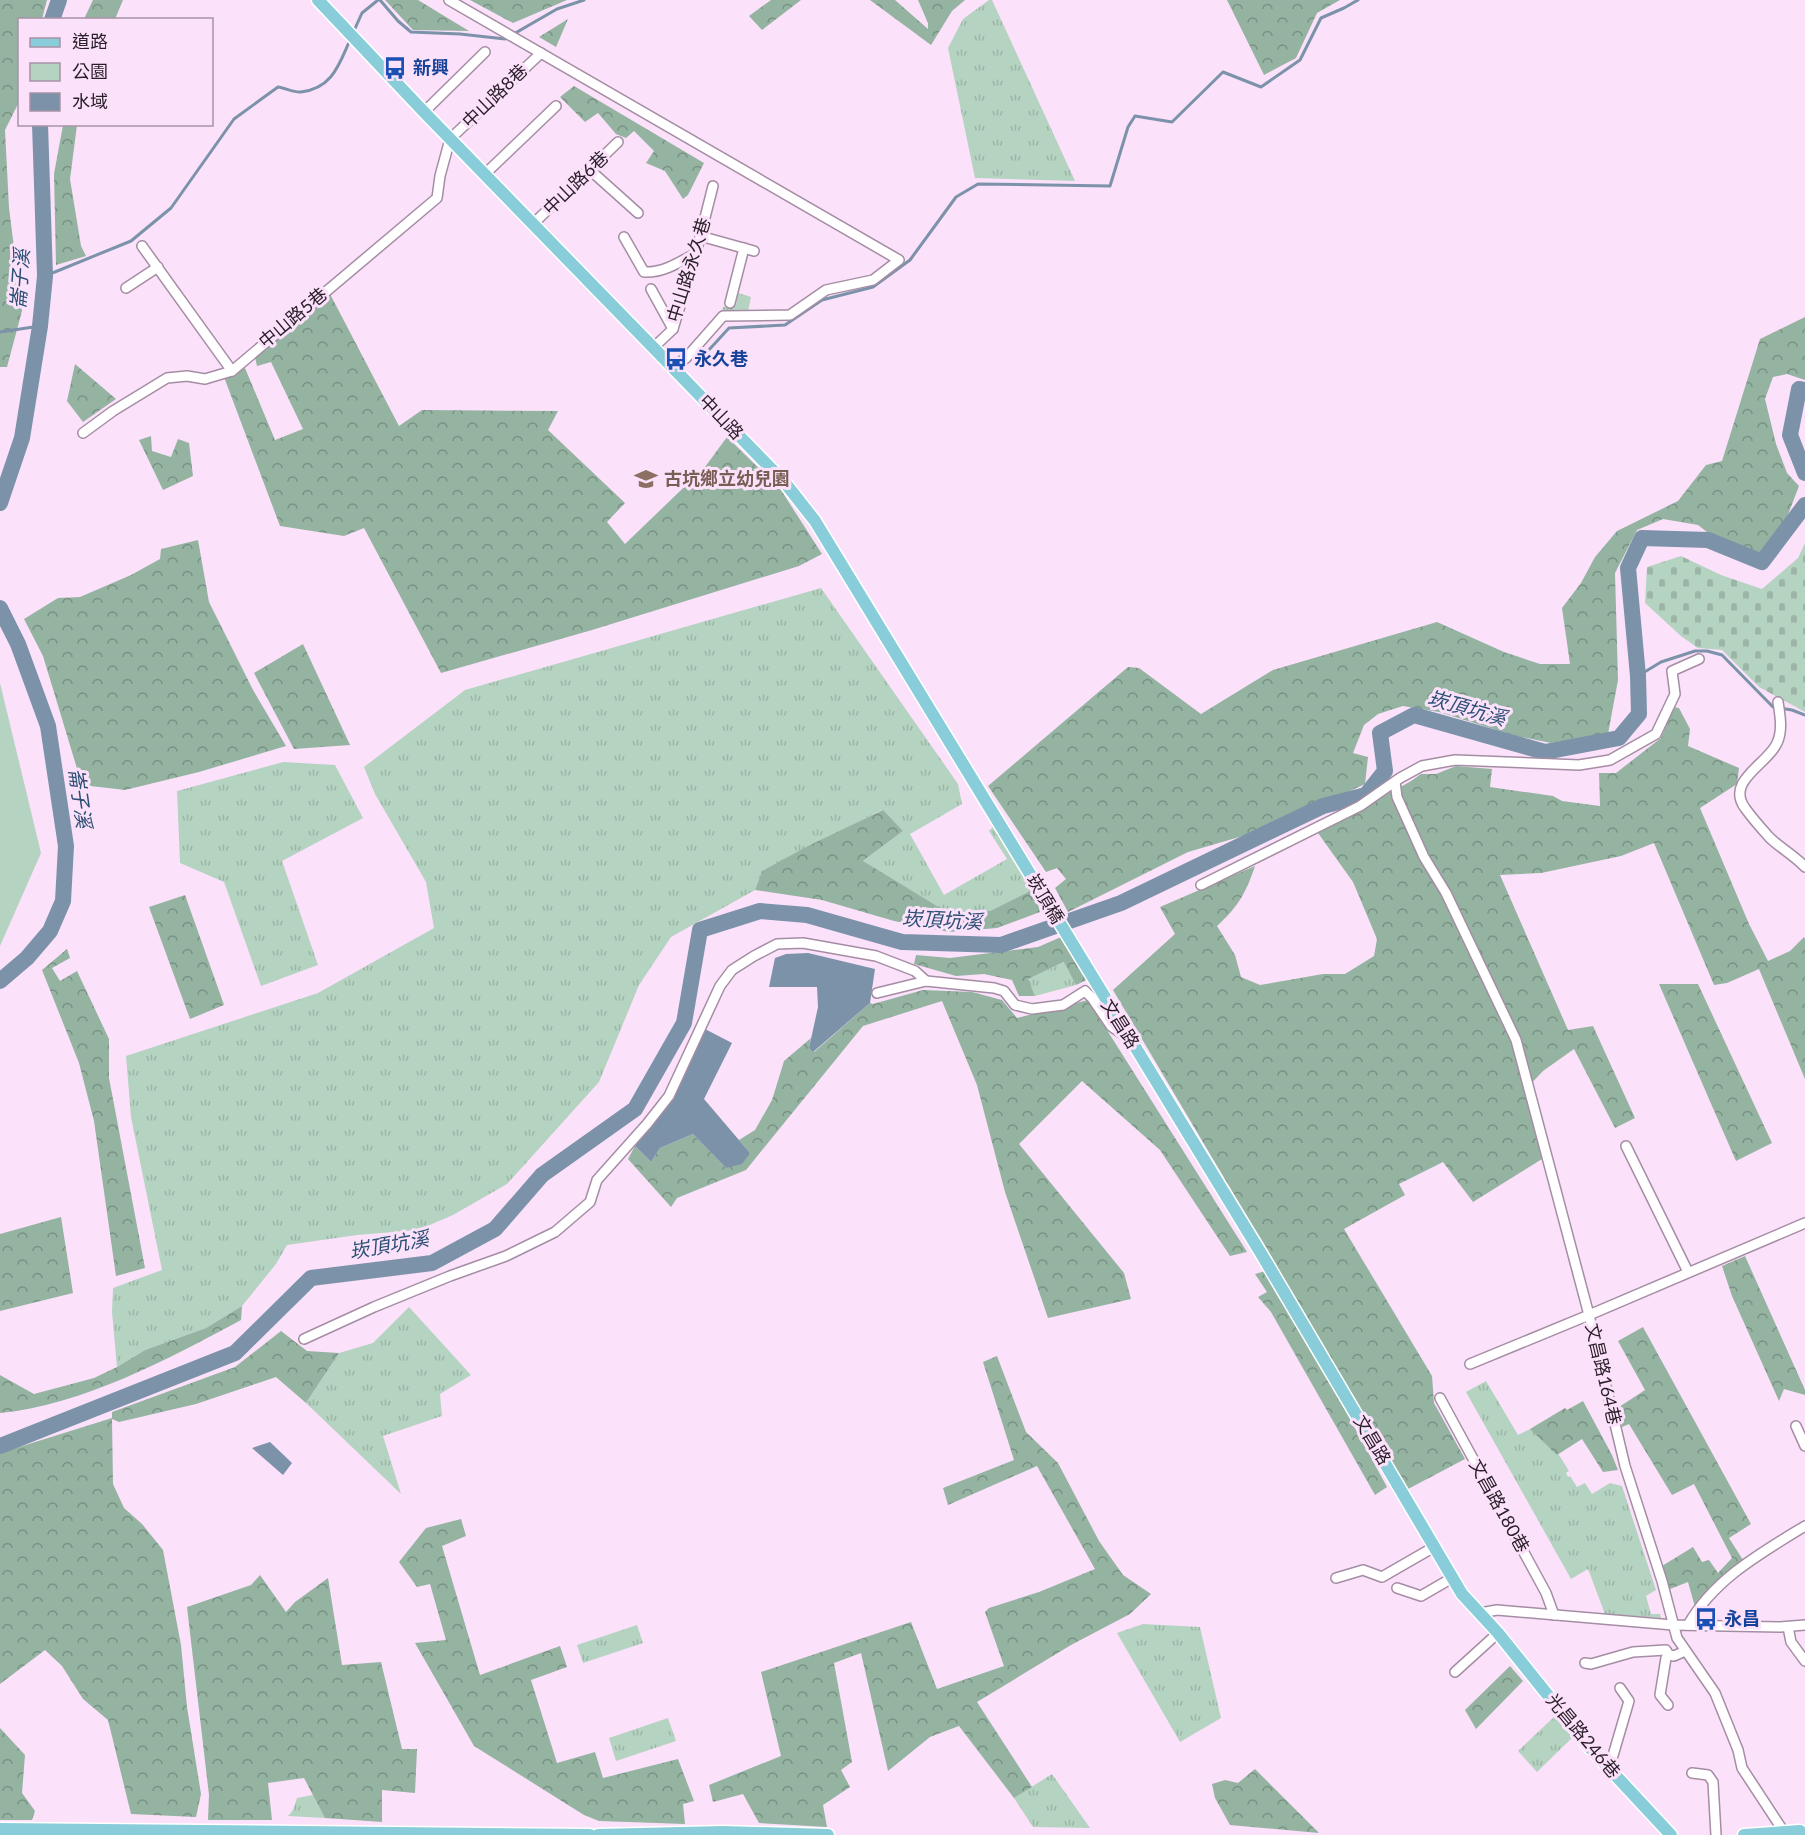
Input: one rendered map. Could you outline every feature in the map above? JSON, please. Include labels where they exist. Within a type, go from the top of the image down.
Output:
[{"type":"main road","name":"中山路","points":[[318,0],[786,484],[814,521],[993,812]]},
{"type":"main road","name":"崁頂橋","points":[[993,812],[1096,986]]},
{"type":"main road","name":"文昌路","points":[[1096,986],[1262,1255],[1452,1578],[1462,1594],[1480,1613]]},
{"type":"main road","name":"光昌路246巷","points":[[1480,1613],[1591,1749],[1671,1835]]},
{"type":"main road","points":[[0,1829],[590,1835]]},
{"type":"main road","points":[[1744,1835],[1802,1831]]},
{"type":"main road","points":[[598,1835],[723,1832],[828,1835]]},
{"type":"street","points":[[449,0],[899,260],[873,280],[826,290],[790,315],[723,316],[686,358],[673,367]]},
{"type":"street","points":[[424,112],[485,52]]},
{"type":"street","name":"中山路8巷","points":[[450,139],[541,53]]},
{"type":"street","points":[[484,174],[556,106]]},
{"type":"street","name":"中山路5巷","points":[[83,433],[113,411],[167,378],[187,376],[205,379],[232,370],[437,198],[440,176],[450,139]]},
{"type":"street","name":"中山路6巷","points":[[534,223],[618,142]]},
{"type":"street","points":[[590,170],[638,213]]},
{"type":"street","name":"中山路永久巷","points":[[653,348],[673,329],[696,254],[713,186]]},
{"type":"street","points":[[700,236],[749,250],[730,303]]},
{"type":"street","points":[[624,237],[644,272],[653,272],[672,266],[696,254]]},
{"type":"street","points":[[142,246],[232,370]]},
{"type":"street","points":[[126,288],[158,267]]},
{"type":"street","points":[[651,289],[673,329]]},
{"type":"street","points":[[1202,885],[1360,806],[1422,766],[1455,760],[1579,765],[1610,760],[1656,734],[1675,694],[1672,671],[1699,659]]},
{"type":"street","points":[[1778,702],[1781,720],[1778,742],[1770,754],[1753,769],[1742,786],[1739,798],[1770,838],[1805,867]]},
{"type":"street","points":[[1395,782],[1397,797],[1424,857],[1446,893],[1516,1040],[1589,1314],[1470,1364]]},
{"type":"street","points":[[304,1339],[374,1307],[506,1256],[555,1232],[590,1202],[597,1180],[669,1096],[720,986],[732,969],[754,956],[777,944],[804,943],[876,957],[915,971],[926,981]]},
{"type":"street","points":[[877,993],[926,981],[994,988],[1004,991],[1015,1005],[1032,1010],[1063,1005],[1085,992],[1092,998],[1111,1026],[1128,1038]]},
{"type":"street","points":[[1626,1146],[1688,1272]]},
{"type":"street","name":"文昌路164巷","points":[[1784,1832],[1742,1768],[1738,1750],[1715,1693],[1677,1638],[1662,1581],[1625,1466],[1589,1314],[1805,1223]]},
{"type":"street","name":"文昌路180巷","points":[[1440,1398],[1546,1593],[1554,1615]]},
{"type":"street","points":[[1796,1426],[1805,1446]]},
{"type":"street","points":[[1688,1625],[1698,1608],[1718,1587],[1750,1560],[1805,1526]]},
{"type":"street","points":[[1336,1578],[1363,1570],[1382,1577],[1434,1547]]},
{"type":"street","points":[[1397,1588],[1421,1596],[1452,1578]]},
{"type":"street","points":[[1480,1613],[1497,1610],[1673,1625],[1788,1627],[1805,1625]]},
{"type":"street","points":[[1788,1627],[1791,1642],[1805,1661]]},
{"type":"street","points":[[1455,1672],[1498,1633]]},
{"type":"street","points":[[1585,1663],[1591,1664],[1646,1650],[1666,1650],[1669,1655]]},
{"type":"street","points":[[1669,1655],[1674,1656],[1685,1651]]},
{"type":"street","points":[[1668,1705],[1660,1695],[1666,1658],[1669,1655]]},
{"type":"street","points":[[1609,1768],[1629,1701],[1620,1688]]},
{"type":"street","points":[[1692,1773],[1708,1775],[1713,1782],[1716,1835]]},
{"type":"green space","points":[[0,0],[47,0],[42,18],[18,18],[18,104],[5,130],[9,208],[22,311],[7,367],[0,367]]},
{"type":"green space","points":[[93,0],[123,0],[115,18],[84,18]]},
{"type":"green space","points":[[385,0],[418,0],[469,31],[413,30]]},
{"type":"green space","points":[[470,0],[567,0],[513,23]]},
{"type":"green space","points":[[771,0],[801,0],[762,30],[749,16]]},
{"type":"green space","points":[[870,0],[895,0],[928,29],[928,23],[918,0],[965,0],[952,11],[931,45]]},
{"type":"green space","points":[[992,0],[1075,181],[975,178],[948,48],[963,19]]},
{"type":"green space","points":[[1227,0],[1340,0],[1317,13],[1296,58],[1264,75]]},
{"type":"green space","points":[[568,19],[556,47],[539,37]]},
{"type":"green space","points":[[574,86],[704,163],[688,195],[683,199],[665,171],[646,163],[654,151],[634,131],[626,138],[616,134],[598,113],[585,122],[560,97]]},
{"type":"green space","points":[[63,126],[77,126],[70,179],[81,246],[86,256],[56,265],[54,174]]},
{"type":"green space","points":[[738,293],[751,297],[748,312],[722,313],[723,307],[736,305]]},
{"type":"green space","points":[[330,294],[399,426],[422,410],[558,411],[548,430],[625,503],[607,522],[625,544],[705,467],[727,437],[781,490],[822,554],[799,566],[592,630],[441,673],[364,528],[344,536],[280,526],[224,377],[245,368],[275,440],[303,429],[271,362],[257,366],[255,357]]},
{"type":"green space","points":[[1805,317],[1805,380],[1787,374],[1773,377],[1765,399],[1776,444],[1787,473],[1799,486],[1784,525],[1758,556],[1712,536],[1698,525],[1663,519],[1637,530],[1615,573],[1618,680],[1608,734],[1551,743],[1516,736],[1439,712],[1403,706],[1378,714],[1364,725],[1353,753],[1368,757],[1365,784],[1270,828],[1188,852],[1068,912],[1055,888],[1066,879],[1057,868],[1046,872],[988,786],[1128,667],[1139,668],[1201,714],[1273,670],[1437,622],[1504,652],[1540,664],[1570,664],[1562,608],[1581,583],[1595,557],[1617,531],[1678,501],[1706,465],[1722,461],[1760,339]]},
{"type":"green space","points":[[75,364],[116,399],[83,422],[67,401]]},
{"type":"green space","points":[[151,436],[152,451],[171,457],[178,439],[189,443],[193,476],[163,490],[139,440]]},
{"type":"green space","points":[[198,540],[209,602],[253,690],[286,746],[199,772],[125,790],[82,785],[43,656],[24,619],[58,598],[80,597],[131,575],[160,559],[161,549]]},
{"type":"green space","points":[[1805,543],[1805,712],[1759,687],[1722,650],[1698,648],[1681,636],[1645,603],[1647,567],[1681,556],[1721,575],[1762,589],[1798,558]]},
{"type":"green space","points":[[821,588],[958,784],[962,804],[910,834],[944,895],[1007,859],[989,831],[995,825],[1034,889],[990,911],[950,914],[862,862],[903,831],[882,810],[762,871],[755,890],[671,937],[639,985],[599,1082],[507,1184],[453,1215],[418,1230],[357,1235],[287,1245],[276,1264],[242,1306],[206,1328],[145,1350],[117,1367],[112,1312],[113,1288],[162,1270],[131,1117],[126,1056],[318,993],[434,928],[426,882],[375,794],[364,767],[465,690]]},
{"type":"green space","points":[[303,644],[350,745],[294,749],[254,673]]},
{"type":"green space","points":[[0,683],[41,853],[0,946]]},
{"type":"green space","points":[[1674,707],[1679,708],[1690,729],[1688,746],[1739,768],[1737,784],[1700,808],[1749,924],[1768,961],[1790,951],[1804,937],[1805,939],[1805,1079],[1759,969],[1727,983],[1714,985],[1654,843],[1621,856],[1541,873],[1500,875],[1568,1030],[1593,1026],[1635,1118],[1615,1128],[1574,1049],[1543,1071],[1524,1091],[1542,1159],[1473,1202],[1443,1162],[1399,1184],[1405,1195],[1344,1229],[1432,1376],[1434,1403],[1465,1459],[1408,1489],[1113,990],[1175,934],[1160,907],[1255,866],[1240,899],[1217,926],[1235,955],[1241,977],[1260,985],[1323,974],[1345,974],[1374,956],[1377,939],[1353,882],[1318,833],[1421,774],[1436,774],[1456,766],[1492,769],[1490,787],[1553,796],[1562,801],[1600,806],[1599,773],[1616,773],[1661,738]]},
{"type":"green space","points":[[283,762],[335,765],[363,818],[282,861],[318,965],[261,986],[224,882],[180,863],[177,791]]},
{"type":"green space","points":[[883,810],[903,831],[863,861],[950,914],[990,911],[1034,889],[1040,912],[997,928],[949,932],[894,921],[822,900],[755,890],[762,871]]},
{"type":"green space","points":[[185,895],[224,1005],[190,1019],[149,907]]},
{"type":"green space","points":[[1061,937],[1089,979],[1076,985],[1064,962],[1028,979],[1035,996],[1019,996],[1012,980],[984,974],[956,976],[914,964],[916,955],[950,958],[1038,947]]},
{"type":"green space","points":[[67,949],[70,958],[52,968],[60,981],[77,971],[109,1039],[109,1078],[145,1268],[116,1276],[94,1121],[79,1063],[42,970]]},
{"type":"green space","points":[[1065,962],[1076,985],[1035,996],[1027,979]]},
{"type":"green space","points":[[1659,984],[1698,984],[1772,1143],[1736,1161]]},
{"type":"green space","points":[[923,990],[972,992],[1002,1000],[1017,1018],[1088,1000],[1247,1252],[1230,1256],[1160,1150],[1082,1081],[1019,1144],[1124,1273],[1131,1299],[1048,1318],[1005,1192],[977,1085],[942,1001],[863,1026],[746,1170],[677,1198],[671,1207],[628,1159],[635,1146],[651,1162],[660,1148],[693,1134],[726,1168],[750,1153],[739,1140],[755,1130],[772,1100],[784,1061],[811,1038],[809,1048],[814,1052],[870,1003]]},
{"type":"green space","points":[[61,1217],[73,1293],[0,1311],[0,1234]]},
{"type":"green space","points":[[1745,1256],[1805,1390],[1805,1395],[1784,1389],[1779,1401],[1732,1296],[1722,1266]]},
{"type":"green space","points":[[1269,1270],[1387,1487],[1375,1495],[1271,1312],[1258,1297],[1267,1292],[1255,1274]]},
{"type":"green space","points":[[242,1306],[241,1320],[185,1350],[124,1378],[62,1401],[0,1413],[0,1375],[34,1394],[94,1378],[145,1350],[206,1328]]},
{"type":"green space","points":[[409,1307],[471,1375],[440,1394],[442,1416],[383,1436],[401,1494],[306,1403],[339,1353],[373,1343]]},
{"type":"green space","points":[[1643,1327],[1751,1524],[1729,1538],[1743,1560],[1695,1607],[1688,1582],[1670,1589],[1662,1566],[1693,1547],[1702,1562],[1709,1560],[1718,1573],[1732,1558],[1694,1484],[1672,1495],[1629,1424],[1622,1427],[1619,1407],[1645,1390],[1618,1341]]},
{"type":"green space","points":[[281,1331],[307,1351],[339,1353],[306,1403],[276,1377],[196,1404],[119,1422],[112,1419],[113,1484],[124,1508],[142,1524],[163,1550],[181,1645],[187,1707],[201,1794],[196,1817],[131,1814],[108,1720],[83,1699],[62,1666],[45,1650],[0,1684],[0,1453],[112,1418],[112,1412],[235,1367]]},
{"type":"green space","points":[[997,1356],[1026,1432],[1058,1463],[1099,1541],[1123,1575],[1151,1594],[1130,1614],[1071,1645],[977,1702],[1032,1787],[1014,1798],[959,1726],[930,1737],[888,1771],[861,1653],[834,1663],[852,1762],[841,1770],[850,1787],[823,1805],[827,1827],[759,1823],[743,1794],[713,1802],[709,1785],[781,1756],[761,1672],[911,1622],[937,1689],[1004,1666],[985,1612],[989,1608],[1039,1592],[1095,1569],[1037,1466],[948,1505],[943,1488],[1014,1460],[983,1362]]},
{"type":"green space","points":[[1486,1381],[1518,1435],[1530,1429],[1559,1455],[1569,1471],[1566,1473],[1568,1477],[1570,1476],[1577,1487],[1585,1483],[1592,1494],[1610,1483],[1622,1486],[1656,1590],[1646,1596],[1651,1614],[1660,1614],[1661,1618],[1605,1614],[1588,1569],[1571,1579],[1466,1392]]},
{"type":"green space","points":[[1583,1401],[1618,1470],[1603,1472],[1582,1439],[1557,1455],[1530,1429],[1565,1408],[1567,1410]]},
{"type":"green space","points":[[461,1519],[466,1536],[442,1546],[480,1675],[560,1646],[567,1667],[531,1680],[557,1763],[595,1752],[603,1778],[678,1759],[694,1801],[683,1804],[685,1824],[599,1821],[584,1815],[474,1746],[415,1643],[446,1640],[430,1584],[417,1587],[399,1562],[426,1528]]},
{"type":"green space","points":[[260,1575],[286,1612],[295,1602],[328,1578],[342,1665],[381,1662],[402,1749],[417,1749],[415,1793],[382,1790],[382,1822],[325,1818],[304,1778],[268,1783],[272,1820],[208,1820],[209,1795],[187,1607],[251,1585]]},
{"type":"green space","points":[[1143,1624],[1200,1627],[1221,1718],[1180,1742],[1117,1633]]},
{"type":"green space","points":[[637,1625],[643,1643],[583,1663],[577,1645]]},
{"type":"green space","points":[[1510,1666],[1523,1681],[1476,1729],[1465,1710]]},
{"type":"green space","points":[[1556,1715],[1575,1735],[1537,1772],[1518,1751]]},
{"type":"green space","points":[[668,1718],[676,1741],[616,1761],[609,1738]]},
{"type":"green space","points":[[0,1728],[25,1755],[22,1793],[35,1811],[32,1820],[0,1820]]},
{"type":"green space","points":[[1255,1769],[1319,1833],[1230,1825],[1215,1798],[1212,1784],[1225,1780],[1238,1783]]},
{"type":"green space","points":[[1052,1774],[1090,1828],[1033,1827],[1014,1798]]},
{"type":"green space","points":[[313,1795],[325,1818],[288,1816],[297,1798]]},
{"type":"water","points":[[808,953],[875,969],[870,1003],[813,1052],[809,1048],[818,1007],[817,987],[769,987],[775,958],[786,954]]},
{"type":"water","points":[[705,1029],[732,1043],[704,1099],[750,1153],[742,1164],[726,1168],[693,1134],[660,1148],[651,1162],[635,1146],[663,1110]]},
{"type":"water","points":[[270,1442],[292,1463],[283,1475],[252,1448]]},
{"type":"waterway","name":"崙子溪","points":[[53,18],[59,0]]},
{"type":"waterway","points":[[353,33],[362,13],[378,0]]},
{"type":"waterway","points":[[380,0],[411,32],[505,39],[557,9],[584,0]]},
{"type":"waterway","points":[[696,364],[729,328],[785,325],[822,300],[873,287],[910,260],[956,197],[978,184],[1110,186],[1128,127],[1135,116],[1172,122],[1223,72],[1261,87],[1300,60],[1321,18],[1358,0]]},
{"type":"waterway","points":[[45,276],[131,241],[171,208],[234,119],[278,87],[299,92],[321,86],[333,74],[350,40]]},
{"type":"waterway","name":"崙子溪","points":[[0,503],[22,438],[40,326],[45,276],[40,126]]},
{"type":"waterway","points":[[0,332],[40,326]]},
{"type":"waterway","name":"崁頂坑溪","points":[[1805,390],[1799,389],[1790,435],[1805,473]]},
{"type":"waterway","name":"崁頂坑溪","points":[[0,1446],[235,1353],[311,1278],[432,1263],[495,1229],[542,1175],[635,1109],[684,1023],[700,930],[760,911],[807,915],[902,942],[1001,945],[1121,903],[1323,806],[1366,795],[1385,771],[1380,733],[1414,715],[1545,752],[1619,738],[1639,714],[1638,676],[1628,568],[1642,538],[1708,540],[1762,562],[1805,505]]},
{"type":"waterway","name":"崙子溪","points":[[0,608],[18,644],[48,726],[66,846],[63,901],[50,931],[27,958],[0,981]]},
{"type":"waterway","points":[[1638,676],[1661,662],[1695,651],[1707,651],[1722,655],[1773,707],[1805,715]]},
{"type":"place","name":"新興","points":[[395,68]]},
{"type":"place","name":"永久巷","points":[[676,359]]},
{"type":"place","name":"古坑鄉立幼兒園","points":[[646,479]]},
{"type":"place","name":"永昌","points":[[1706,1619]]}]
